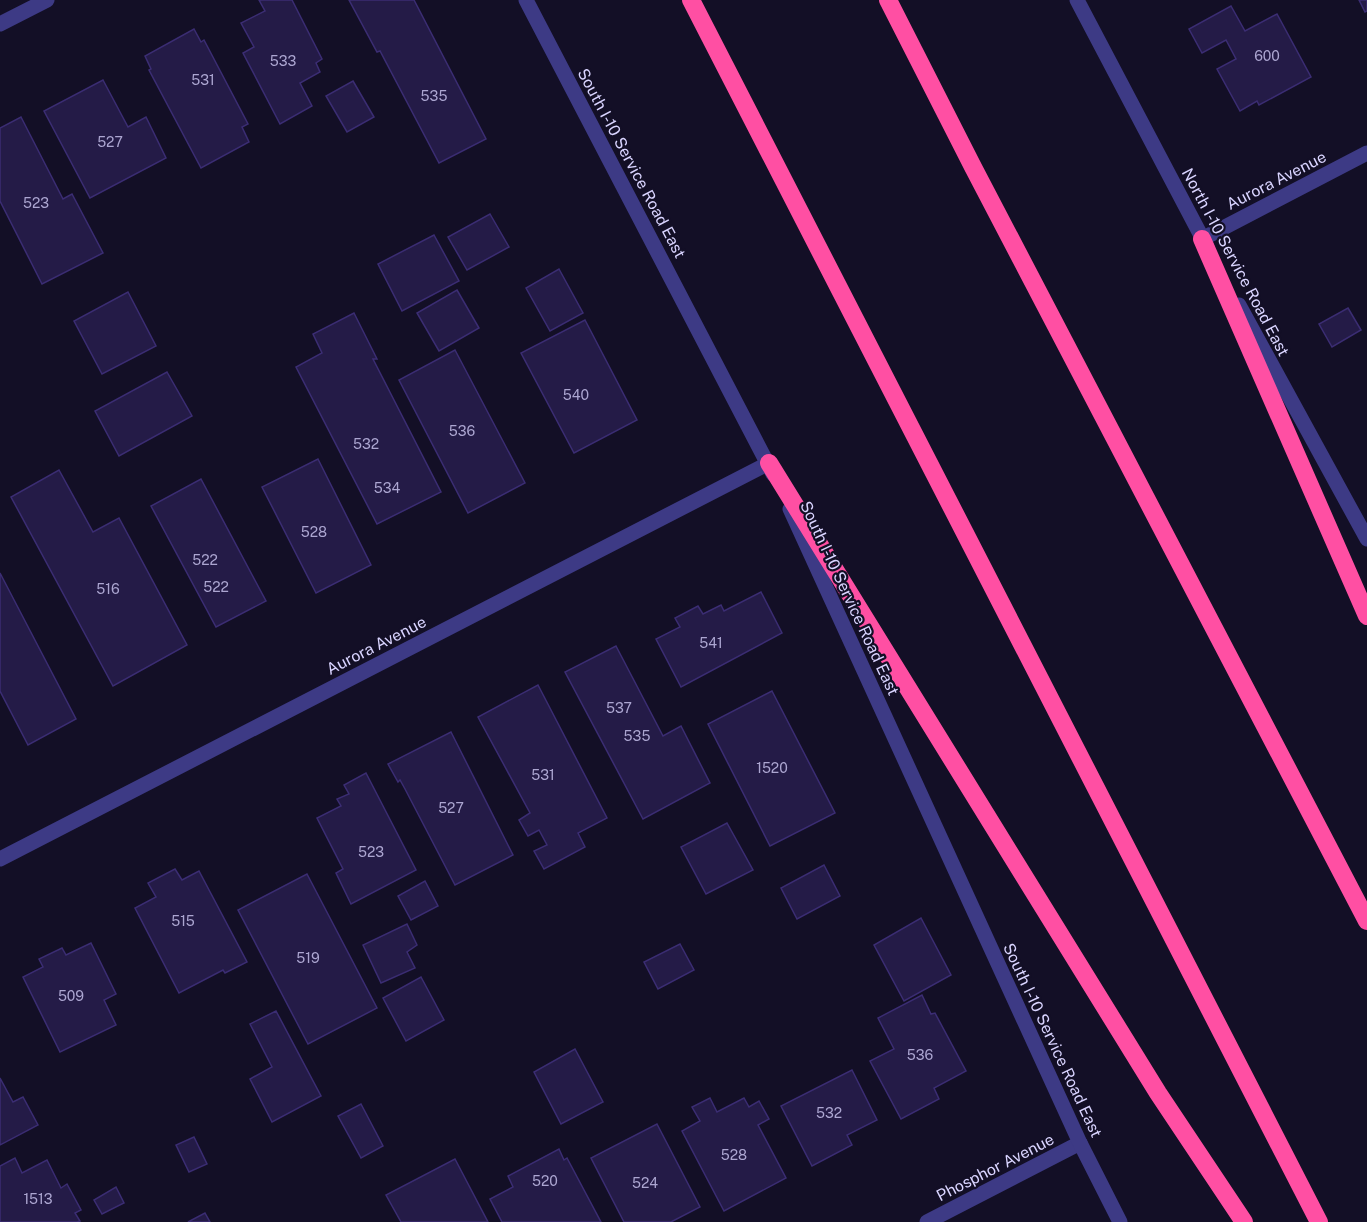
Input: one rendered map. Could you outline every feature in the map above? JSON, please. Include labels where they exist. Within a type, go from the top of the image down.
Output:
[{"type":"highway","points":[[691,0],[1319,1222]]},
{"type":"highway","points":[[888,0],[1367,921]]},
{"type":"highway","points":[[1202,238],[1367,616]]},
{"type":"highway","points":[[769,463],[1158,1093],[1244,1222]]},
{"type":"street","points":[[0,24],[47,0]]},
{"type":"street","name":"South I-10 Service Road East","points":[[526,0],[769,463],[1080,1143],[1120,1222]]},
{"type":"street","name":"North I-10 Service Road East","points":[[1077,0],[1202,238],[1367,539]]},
{"type":"street","name":"Aurora Avenue","points":[[1202,238],[1367,153]]},
{"type":"street","name":"Aurora Avenue","points":[[0,859],[769,463]]},
{"type":"street","name":"Phosphor Avenue","points":[[927,1222],[1080,1143]]},
{"type":"building","points":[[259,0],[292,0],[322,59],[316,63],[320,72],[300,83],[312,106],[280,124],[243,53],[254,47],[241,23],[265,11]]},
{"type":"building","points":[[349,0],[414,0],[486,139],[439,163],[380,51],[377,52]]},
{"type":"building","points":[[1359,0],[1367,0],[1367,11],[1365,12]]},
{"type":"building","points":[[1231,6],[1245,31],[1277,14],[1311,77],[1259,105],[1257,101],[1240,111],[1217,69],[1236,59],[1226,40],[1202,53],[1189,29]]},
{"type":"building","points":[[194,29],[201,42],[204,40],[248,124],[242,127],[249,142],[201,168],[149,70],[151,69],[145,56]]},
{"type":"building","points":[[103,80],[128,127],[146,117],[166,158],[90,198],[44,111]]},
{"type":"building","points":[[353,81],[374,117],[347,132],[326,96]]},
{"type":"building","points":[[21,117],[63,199],[72,194],[103,253],[42,284],[0,201],[0,128]]},
{"type":"building","points":[[490,214],[509,247],[467,270],[448,237]]},
{"type":"building","points":[[434,235],[459,281],[402,311],[378,264]]},
{"type":"building","points":[[559,269],[583,313],[550,331],[526,288]]},
{"type":"building","points":[[457,290],[479,328],[439,351],[417,313]]},
{"type":"building","points":[[128,292],[156,346],[102,374],[74,321]]},
{"type":"building","points":[[1348,308],[1361,330],[1332,347],[1319,324]]},
{"type":"building","points":[[354,313],[377,359],[373,359],[441,492],[377,524],[296,367],[322,353],[313,334]]},
{"type":"building","points":[[585,320],[637,420],[574,453],[521,353]]},
{"type":"building","points":[[455,350],[525,483],[468,513],[399,380]]},
{"type":"building","points":[[167,372],[192,416],[119,456],[95,411]]},
{"type":"building","points":[[318,459],[371,565],[316,593],[262,487]]},
{"type":"building","points":[[59,470],[93,532],[119,518],[187,645],[113,686],[11,497]]},
{"type":"building","points":[[201,479],[266,601],[216,627],[151,506]]},
{"type":"building","points":[[0,573],[76,719],[28,745],[0,691]]},
{"type":"building","points":[[761,592],[782,633],[681,687],[656,639],[680,627],[675,618],[698,606],[703,614],[721,605],[724,611]]},
{"type":"building","points":[[616,646],[663,736],[681,726],[710,783],[643,819],[565,672]]},
{"type":"building","points":[[538,685],[607,818],[578,833],[585,847],[544,869],[534,851],[547,845],[539,830],[528,836],[519,820],[530,813],[478,717]]},
{"type":"building","points":[[772,691],[835,813],[770,846],[708,724]]},
{"type":"building","points":[[451,732],[513,855],[455,885],[405,789],[400,780],[398,782],[388,764]]},
{"type":"building","points":[[366,773],[416,870],[351,904],[336,873],[343,869],[317,818],[341,806],[337,799],[349,794],[344,785]]},
{"type":"building","points":[[727,823],[753,870],[706,894],[681,847]]},
{"type":"building","points":[[824,865],[840,896],[797,919],[781,888]]},
{"type":"building","points":[[175,869],[182,880],[199,871],[247,962],[225,973],[223,970],[179,993],[135,908],[156,897],[148,883]]},
{"type":"building","points":[[307,874],[377,1008],[308,1044],[238,910]]},
{"type":"building","points":[[425,881],[438,906],[411,920],[398,896]]},
{"type":"building","points":[[921,918],[951,975],[904,1001],[874,945]]},
{"type":"building","points":[[407,924],[417,945],[407,952],[415,968],[381,983],[363,945]]},
{"type":"building","points":[[91,943],[116,994],[104,1000],[116,1025],[60,1052],[23,977],[43,967],[39,959],[62,948],[66,955]]},
{"type":"building","points":[[680,944],[694,970],[658,989],[644,962]]},
{"type":"building","points":[[421,977],[444,1020],[406,1041],[383,998]]},
{"type":"building","points":[[922,995],[931,1014],[935,1013],[966,1071],[934,1088],[939,1099],[901,1119],[870,1061],[894,1049],[878,1018]]},
{"type":"building","points":[[276,1011],[321,1096],[272,1122],[250,1079],[272,1067],[250,1024]]},
{"type":"building","points":[[575,1049],[603,1102],[561,1124],[534,1072]]},
{"type":"building","points":[[852,1070],[877,1120],[847,1135],[852,1145],[812,1166],[781,1106]]},
{"type":"building","points":[[0,1078],[13,1102],[23,1097],[38,1125],[0,1145]]},
{"type":"building","points":[[710,1098],[717,1112],[744,1098],[749,1107],[759,1101],[769,1119],[758,1125],[786,1178],[724,1211],[682,1131],[700,1121],[692,1107]]},
{"type":"building","points":[[361,1104],[383,1146],[361,1158],[338,1116]]},
{"type":"building","points":[[657,1124],[700,1207],[671,1222],[624,1222],[591,1158]]},
{"type":"building","points":[[194,1137],[207,1164],[189,1172],[176,1145]]},
{"type":"building","points":[[559,1149],[564,1160],[567,1158],[601,1222],[502,1222],[490,1199],[513,1187],[508,1176]]},
{"type":"building","points":[[15,1158],[22,1173],[47,1160],[61,1188],[67,1184],[81,1210],[75,1213],[80,1221],[0,1222],[0,1166]]},
{"type":"building","points":[[455,1159],[488,1222],[401,1222],[386,1195]]},
{"type":"building","points":[[116,1187],[124,1203],[102,1214],[94,1200]]},
{"type":"building","points":[[205,1213],[210,1222],[188,1222]]}]
